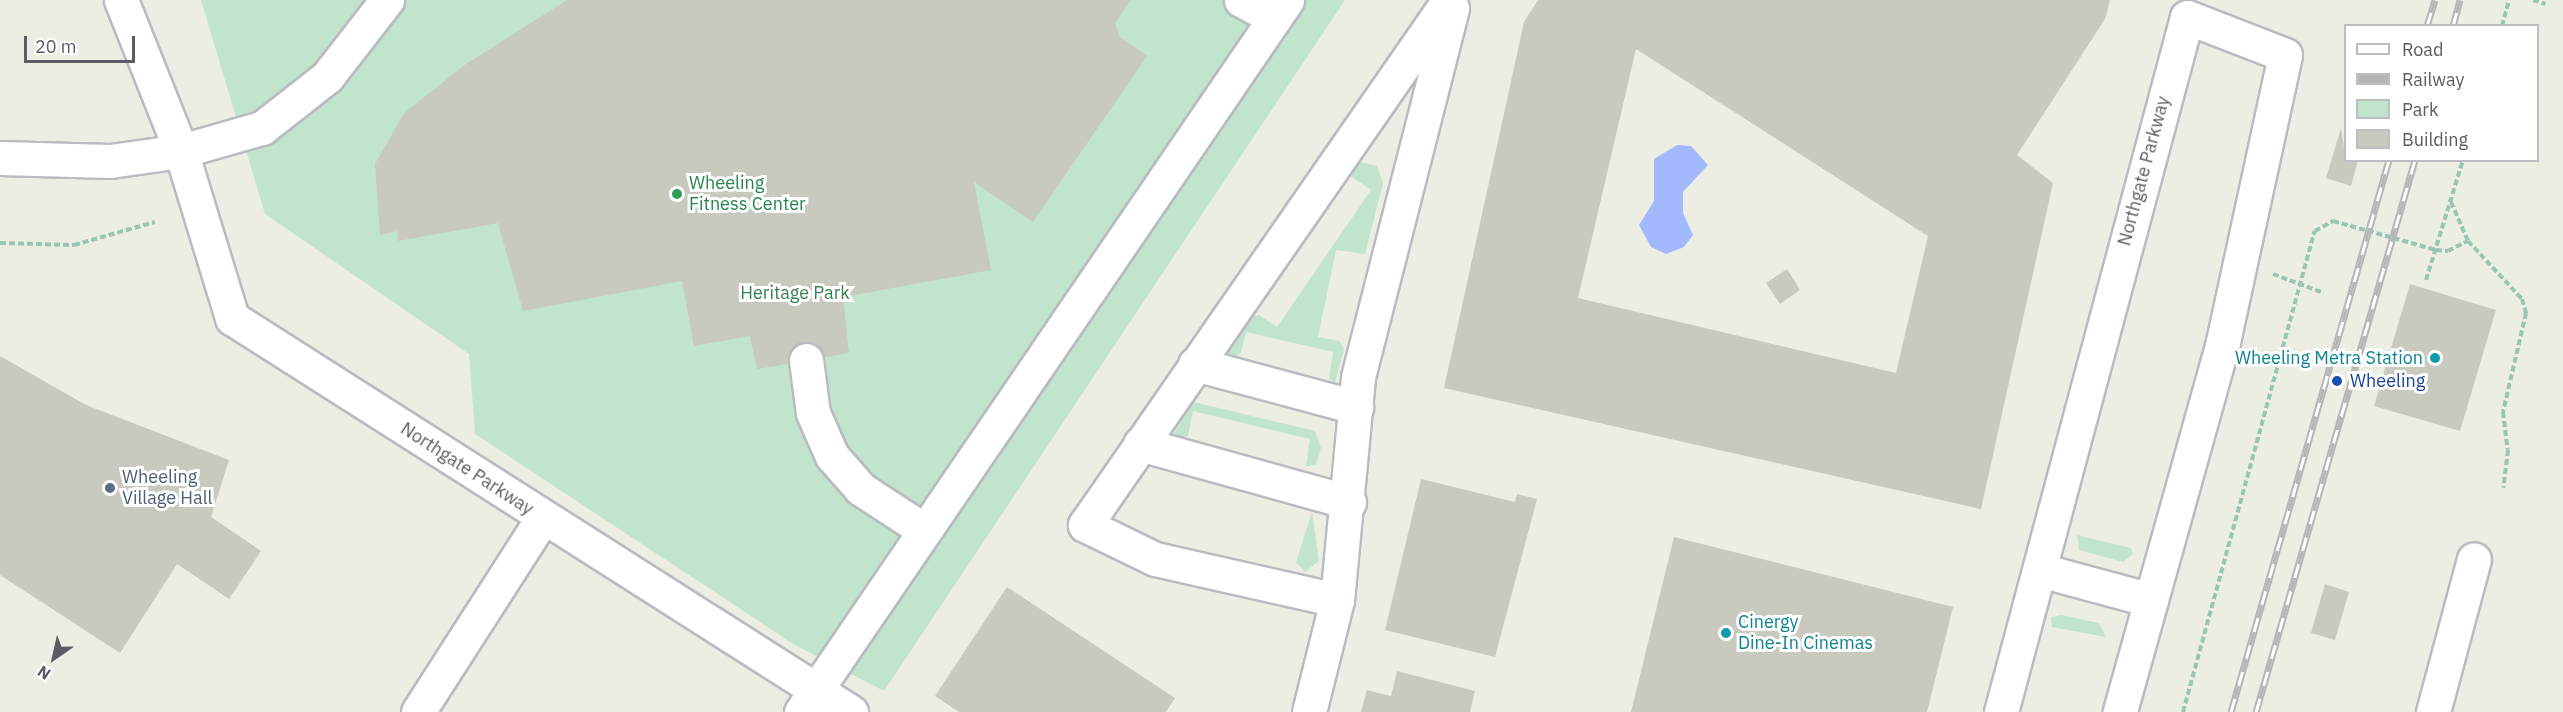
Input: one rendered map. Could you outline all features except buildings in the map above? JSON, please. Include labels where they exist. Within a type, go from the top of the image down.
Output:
[{"type":"street","name":"Northgate Parkway","points":[[121,0],[181,151],[232,318],[543,518],[808,701],[850,712]]},
{"type":"street","points":[[0,158],[110,161],[181,151],[262,128],[327,77],[387,0]]},
{"type":"street","points":[[808,701],[1281,9],[1241,0]]},
{"type":"street","points":[[1337,600],[1155,559],[1085,525],[1449,0]]},
{"type":"street","points":[[1309,712],[1337,600],[1349,502],[1358,377],[1454,0]]},
{"type":"street","name":"Northgate Parkway","points":[[2001,712],[2187,17],[2285,55],[2223,342],[2151,600]]},
{"type":"street","points":[[806,360],[813,413],[832,456],[861,489],[924,530]]},
{"type":"street","points":[[1195,364],[1356,407]]},
{"type":"street","points":[[1140,444],[1349,502]]},
{"type":"street","points":[[418,712],[543,518]]},
{"type":"street","points":[[2433,712],[2474,559]]},
{"type":"street","points":[[2040,570],[2151,600],[2120,712]]},
{"type":"path","points":[[2503,24],[2509,0]]},
{"type":"path","points":[[2533,0],[2545,4]]},
{"type":"path","points":[[2426,280],[2462,162]]},
{"type":"path","points":[[2451,202],[2468,241],[2522,299],[2526,313],[2503,412],[2508,450],[2503,488]]},
{"type":"path","points":[[2183,712],[2315,231],[2333,221],[2436,250],[2448,251],[2468,241]]},
{"type":"path","points":[[0,243],[74,245],[155,222]]},
{"type":"path","points":[[2283,279],[2324,293]]},
{"type":"green space","name":"Heritage Park","points":[[201,0],[1345,0],[884,691],[795,645],[475,434],[469,354],[265,214]]},
{"type":"green space","points":[[1361,162],[1377,166],[1383,183],[1365,254],[1336,250],[1318,337],[1339,341],[1344,349],[1335,382],[1329,379],[1333,352],[1246,332],[1241,353],[1232,359],[1226,354],[1249,317],[1259,315],[1277,327],[1371,190],[1349,175]]},
{"type":"green space","points":[[1194,402],[1315,431],[1321,448],[1316,465],[1306,466],[1310,439],[1193,411],[1188,436],[1181,439],[1174,433]]},
{"type":"green space","points":[[1312,512],[1319,561],[1305,572],[1296,562]]},
{"type":"green space","points":[[2077,535],[2131,548],[2133,554],[2123,562],[2079,550]]},
{"type":"green space","points":[[2061,615],[2099,623],[2106,637],[2052,627],[2051,617]]},
{"type":"water","points":[[1677,145],[1691,146],[1708,165],[1683,192],[1683,213],[1693,235],[1684,247],[1666,254],[1651,247],[1639,225],[1654,201],[1654,159]]},
{"type":"railway","points":[[2428,24],[2435,0]]},
{"type":"railway","points":[[2454,24],[2460,0]]},
{"type":"railway","points":[[2231,712],[2388,162]]},
{"type":"railway","points":[[2256,712],[2414,162]]},
{"type":"place","name":"Wheeling Fitness Center","points":[[677,194]]},
{"type":"place","name":"Wheeling Metra Station","points":[[2435,358]]},
{"type":"place","name":"Wheeling","points":[[2337,381]]},
{"type":"place","name":"Wheeling Village Hall","points":[[110,488]]},
{"type":"place","name":"Cinergy Dine-In Cinemas","points":[[1726,633]]}]
